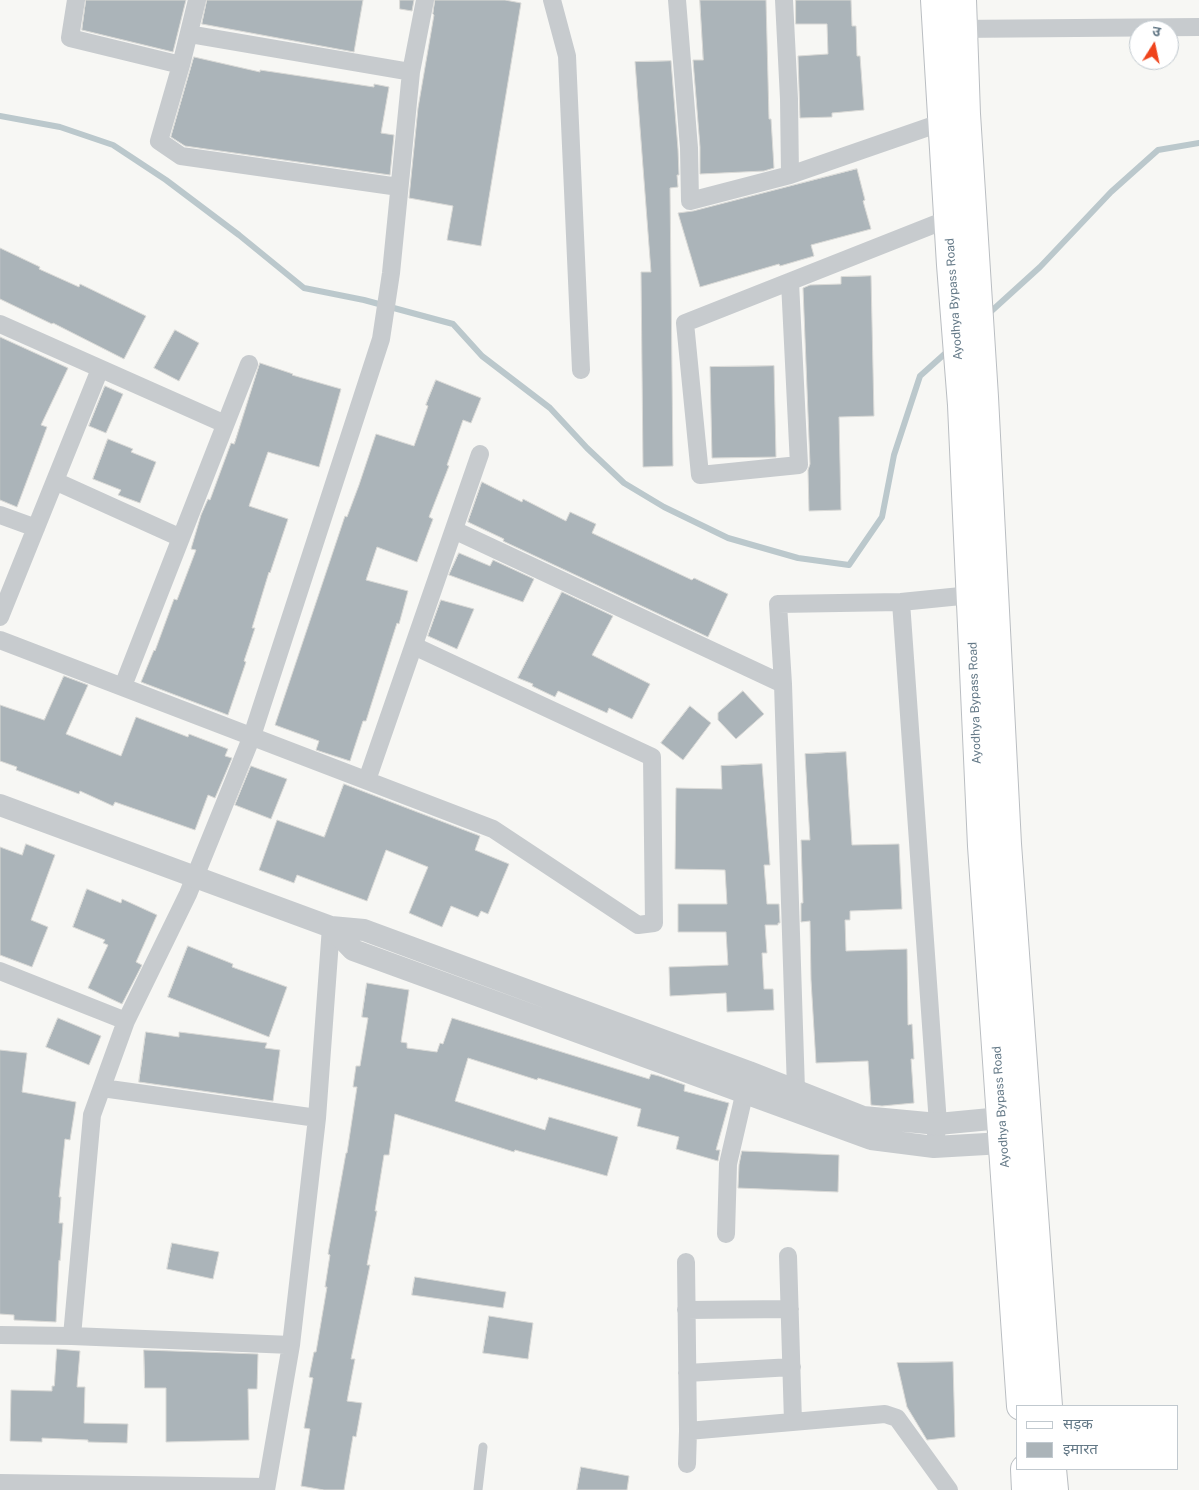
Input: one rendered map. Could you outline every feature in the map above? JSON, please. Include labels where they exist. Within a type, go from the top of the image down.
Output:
[{"type":"main road","name":"Ayodhya Bypass Road","points":[[936,0],[950,29],[963,264],[1007,844],[1021,1405]]},
{"type":"main road","name":"Ayodhya Bypass Road","points":[[962,0],[950,29],[943,122],[948,219],[963,264]]},
{"type":"main road","name":"Ayodhya Bypass Road","points":[[973,401],[971,595],[982,846],[1048,1405]]},
{"type":"main road","points":[[1025,1470],[1026,1490]]},
{"type":"main road","points":[[1052,1470],[1054,1490]]},
{"type":"street","points":[[76,0],[70,38],[181,65]]},
{"type":"street","points":[[196,0],[181,65],[159,141],[181,156],[399,187]]},
{"type":"street","points":[[72,1336],[92,1115],[126,1021],[195,876],[252,736],[381,339],[391,273],[411,72],[425,0]]},
{"type":"street","points":[[552,0],[566,56],[569,84],[581,370]]},
{"type":"street","points":[[677,0],[689,148],[690,201],[790,175],[943,122]]},
{"type":"street","points":[[784,0],[789,99],[790,175]]},
{"type":"street","points":[[950,29],[1199,27]]},
{"type":"street","points":[[189,34],[411,72]]},
{"type":"street","points":[[790,282],[799,465],[700,475],[685,324],[790,282],[948,219]]},
{"type":"street","points":[[0,324],[224,424]]},
{"type":"street","points":[[122,686],[249,364]]},
{"type":"street","points":[[0,618],[100,368]]},
{"type":"street","points":[[367,780],[480,454]]},
{"type":"street","points":[[55,481],[181,538]]},
{"type":"street","points":[[0,515],[36,528]]},
{"type":"street","points":[[454,530],[783,684]]},
{"type":"street","points":[[795,1100],[783,684],[778,604],[901,602],[971,595]]},
{"type":"street","points":[[901,602],[938,1124],[934,1147]]},
{"type":"street","points":[[0,640],[493,829],[638,925],[654,923],[652,757],[414,646]]},
{"type":"street","points":[[0,805],[331,928],[364,930],[795,1100],[872,1139],[934,1147],[1015,1128]]},
{"type":"street","points":[[0,1483],[266,1489],[291,1344],[317,1118],[331,928]]},
{"type":"street","points":[[0,971],[126,1021]]},
{"type":"street","points":[[726,1234],[728,1164],[747,1082]]},
{"type":"street","points":[[102,1088],[317,1118]]},
{"type":"street","points":[[795,1100],[863,1117],[938,1124],[1015,1128]]},
{"type":"street","points":[[788,1256],[793,1422]]},
{"type":"street","points":[[686,1262],[687,1464]]},
{"type":"street","points":[[686,1310],[790,1309]]},
{"type":"street","points":[[0,1335],[291,1344]]},
{"type":"street","points":[[687,1373],[792,1367]]},
{"type":"street","points":[[688,1431],[885,1414],[897,1418],[949,1490]]},
{"type":"lane","points":[[478,1490],[484,1447]]},
{"type":"building","points":[[86,0],[186,0],[173,52],[82,30]]},
{"type":"building","points":[[207,0],[363,0],[354,52],[202,24]]},
{"type":"building","points":[[400,0],[414,0],[412,11],[400,9]]},
{"type":"building","points":[[435,0],[505,0],[521,3],[481,246],[447,240],[453,206],[409,198],[418,108]]},
{"type":"building","points":[[700,0],[766,0],[769,119],[771,119],[774,168],[764,171],[700,174],[700,147],[693,60],[703,60]]},
{"type":"building","points":[[796,0],[851,0],[852,26],[856,26],[857,56],[860,56],[864,110],[832,113],[832,117],[800,118],[798,56],[828,54],[827,24],[796,24]]},
{"type":"building","points":[[194,57],[260,72],[260,70],[374,87],[374,84],[389,87],[381,133],[394,135],[390,175],[185,146],[171,137]]},
{"type":"building","points":[[671,61],[679,175],[677,175],[678,187],[670,188],[673,466],[643,467],[641,272],[651,272],[635,62]]},
{"type":"building","points":[[857,169],[871,229],[811,245],[814,256],[700,287],[678,213],[693,211]]},
{"type":"building","points":[[0,248],[40,267],[39,269],[79,287],[80,284],[146,316],[124,359],[0,299]]},
{"type":"building","points":[[871,276],[874,416],[839,417],[841,510],[809,511],[808,470],[810,464],[803,288],[810,285],[841,284],[841,277]]},
{"type":"building","points":[[175,330],[199,343],[179,381],[154,368]]},
{"type":"building","points":[[0,337],[68,368],[41,425],[47,427],[17,507],[0,500]]},
{"type":"building","points":[[260,363],[292,375],[341,389],[319,467],[268,452],[249,506],[288,519],[269,572],[252,628],[255,628],[244,661],[246,662],[228,715],[141,682],[155,651],[174,599],[177,600],[196,550],[191,549],[201,515],[208,499],[210,500],[231,443],[234,444]]},
{"type":"building","points":[[774,366],[776,457],[712,458],[710,367]]},
{"type":"building","points":[[436,380],[481,398],[471,423],[463,420],[447,465],[449,466],[429,517],[433,519],[417,562],[377,547],[366,580],[408,591],[399,624],[397,623],[366,721],[363,721],[350,761],[316,750],[319,741],[275,725],[345,516],[347,517],[376,434],[414,446],[428,406],[426,405]]},
{"type":"building","points":[[105,386],[123,394],[106,433],[89,426]]},
{"type":"building","points":[[108,439],[133,449],[131,452],[156,462],[140,503],[118,495],[121,490],[93,479]]},
{"type":"building","points":[[482,482],[522,502],[523,499],[566,521],[570,512],[596,524],[592,533],[692,580],[694,578],[728,594],[708,637],[503,541],[504,539],[468,522]]},
{"type":"building","points":[[459,553],[490,566],[493,560],[534,579],[523,602],[449,575]]},
{"type":"building","points":[[562,592],[613,616],[592,655],[650,684],[632,719],[609,708],[607,713],[558,691],[555,697],[532,686],[533,684],[518,678]]},
{"type":"building","points":[[441,600],[474,609],[457,649],[428,636]]},
{"type":"building","points":[[64,676],[88,685],[66,734],[121,756],[136,717],[188,737],[189,734],[228,749],[225,756],[232,758],[215,798],[208,795],[195,830],[115,802],[113,806],[80,791],[79,794],[16,770],[17,767],[0,761],[0,705],[44,720]]},
{"type":"building","points":[[743,691],[764,714],[736,739],[718,720],[718,713]]},
{"type":"building","points":[[690,706],[711,723],[683,760],[661,743]]},
{"type":"building","points":[[846,752],[852,845],[899,844],[902,909],[850,911],[850,920],[845,920],[846,951],[907,949],[908,1025],[912,1024],[914,1059],[911,1059],[914,1103],[882,1106],[871,1105],[868,1061],[816,1063],[810,921],[801,922],[801,903],[803,903],[801,840],[810,840],[805,754]]},
{"type":"building","points":[[762,764],[770,865],[764,865],[767,904],[779,904],[780,923],[778,925],[765,925],[767,953],[762,953],[764,989],[773,989],[774,1010],[727,1012],[726,993],[670,996],[669,967],[728,965],[726,932],[678,932],[678,904],[727,904],[725,870],[675,869],[676,788],[722,789],[721,766]]},
{"type":"building","points":[[251,766],[287,779],[271,819],[235,805]]},
{"type":"building","points":[[344,784],[480,836],[475,850],[509,864],[488,914],[481,911],[478,917],[451,906],[442,927],[409,913],[428,867],[386,850],[367,901],[297,875],[294,883],[259,870],[277,820],[324,837]]},
{"type":"building","points":[[26,844],[55,855],[31,920],[48,927],[32,967],[0,955],[0,847],[22,855]]},
{"type":"building","points":[[87,889],[121,903],[122,899],[157,915],[136,962],[142,965],[122,1004],[88,988],[108,945],[103,943],[105,940],[73,927]]},
{"type":"building","points":[[188,946],[233,964],[232,967],[287,987],[269,1037],[168,997]]},
{"type":"building","points":[[367,983],[409,990],[401,1042],[407,1043],[407,1048],[437,1052],[440,1043],[443,1044],[452,1018],[649,1079],[651,1074],[659,1076],[685,1085],[684,1091],[729,1103],[716,1150],[720,1150],[718,1161],[676,1149],[679,1137],[637,1126],[641,1109],[538,1078],[537,1080],[468,1058],[455,1101],[545,1130],[549,1117],[618,1137],[607,1176],[515,1150],[514,1152],[395,1114],[389,1155],[384,1155],[375,1211],[377,1211],[367,1265],[370,1265],[351,1359],[355,1359],[347,1401],[362,1403],[356,1437],[353,1436],[344,1490],[324,1490],[301,1486],[310,1429],[304,1428],[313,1378],[309,1377],[314,1352],[316,1352],[327,1287],[325,1287],[330,1255],[328,1254],[357,1087],[353,1087],[356,1066],[360,1066],[368,1018],[362,1017]]},
{"type":"building","points":[[58,1018],[101,1036],[89,1065],[46,1047]]},
{"type":"building","points":[[146,1032],[179,1037],[179,1032],[267,1043],[265,1048],[280,1050],[273,1101],[139,1082]]},
{"type":"building","points":[[0,1050],[27,1053],[22,1092],[76,1102],[70,1140],[65,1139],[59,1197],[61,1197],[59,1223],[63,1223],[56,1322],[14,1320],[14,1315],[0,1314]]},
{"type":"building","points":[[742,1151],[839,1155],[838,1192],[738,1188]]},
{"type":"building","points":[[172,1243],[219,1252],[213,1279],[167,1269]]},
{"type":"building","points":[[415,1277],[506,1292],[503,1308],[412,1295]]},
{"type":"building","points":[[489,1316],[533,1323],[528,1359],[483,1353]]},
{"type":"building","points":[[57,1349],[80,1351],[77,1387],[85,1387],[84,1423],[128,1424],[127,1443],[42,1438],[42,1442],[10,1441],[11,1390],[52,1391]]},
{"type":"building","points":[[144,1350],[258,1354],[257,1389],[248,1389],[249,1440],[166,1442],[166,1388],[145,1388]]},
{"type":"building","points":[[953,1362],[955,1437],[927,1440],[907,1407],[897,1363]]},
{"type":"building","points":[[581,1467],[629,1476],[627,1490],[577,1490]]},
{"type":"waterway","points":[[0,116],[60,127],[113,145],[166,180],[239,235],[304,288],[364,300],[453,324],[482,356],[550,408],[587,448],[624,483],[664,507],[728,538],[798,558],[849,565],[882,517],[894,455],[920,376],[949,350]]},
{"type":"waterway","points":[[986,316],[1040,267],[1111,192],[1158,150],[1199,143]]}]
